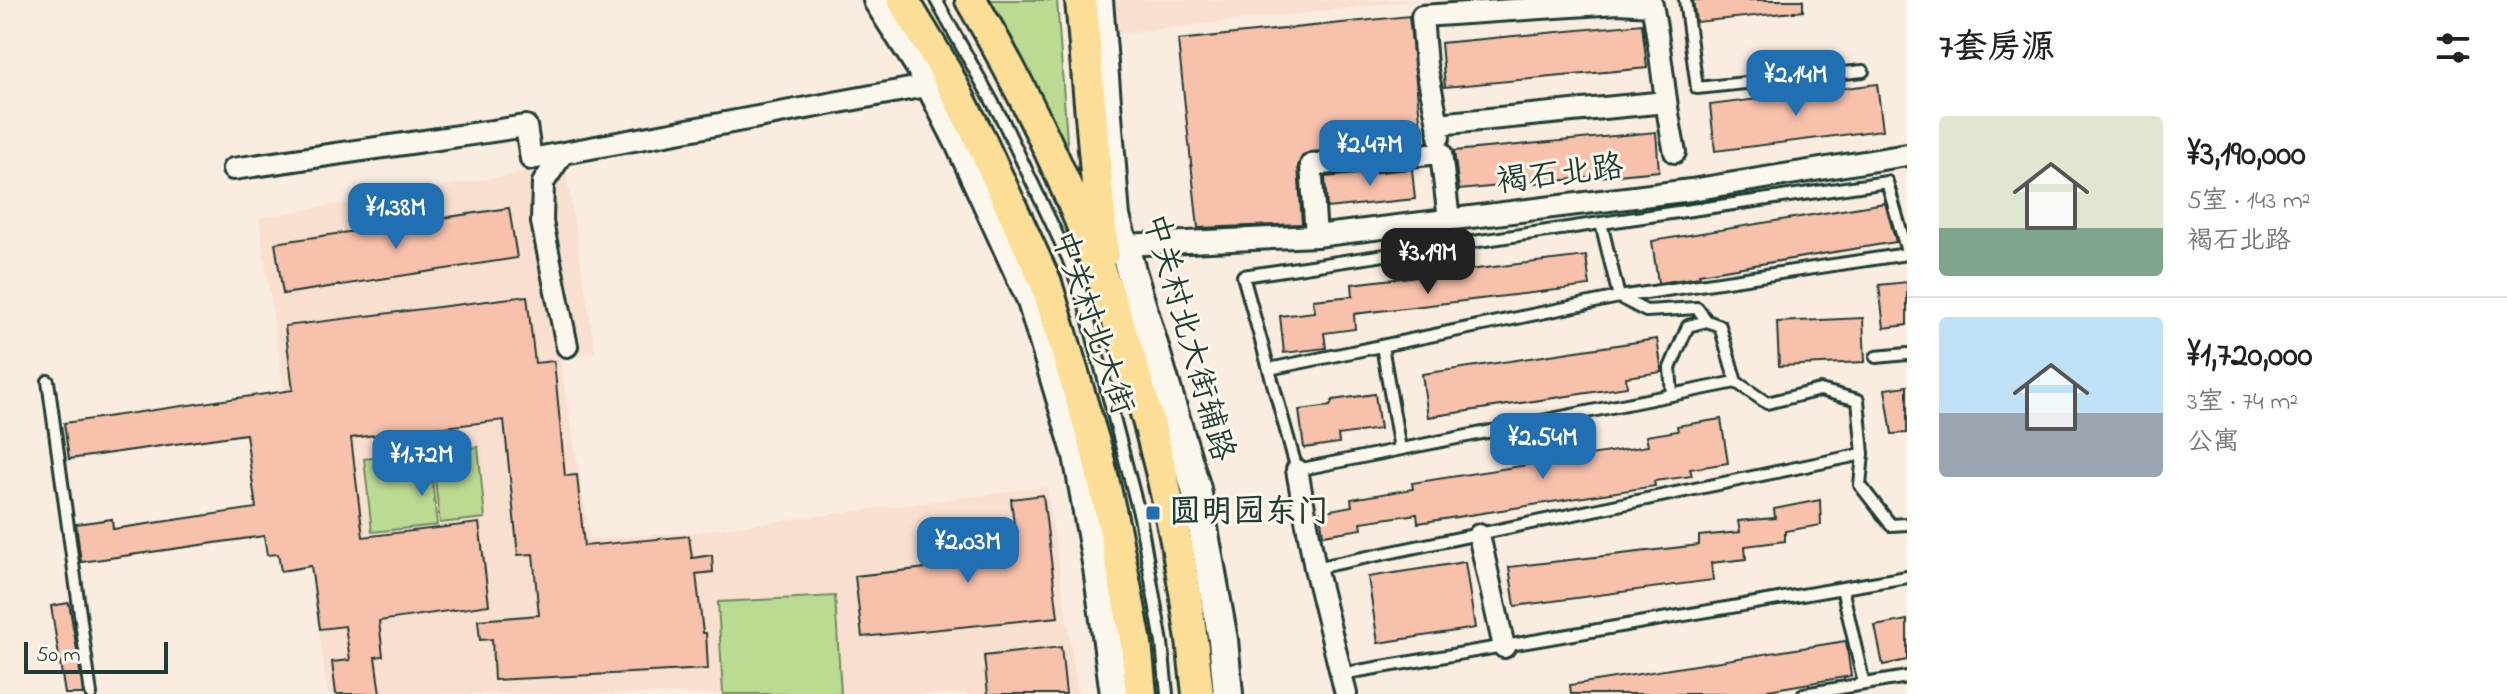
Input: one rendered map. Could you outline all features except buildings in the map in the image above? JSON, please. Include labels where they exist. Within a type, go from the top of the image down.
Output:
[{"type":"main road","name":"中关村北大街","points":[[903,0],[941,63],[977,133],[1046,283],[1097,453],[1136,643],[1141,694]]},
{"type":"main road","name":"中关村北大街","points":[[971,0],[1027,104],[1105,279],[1157,449],[1189,615],[1198,694]]},
{"type":"main road","points":[[1081,0],[1105,279]]},
{"type":"street","points":[[878,0],[931,85],[1031,298],[1078,455],[1098,568],[1115,694]]},
{"type":"street","name":"中关村北大街辅路","points":[[1098,0],[1115,217],[1196,489],[1223,640],[1228,694]]},
{"type":"street","points":[[1449,220],[1438,124],[1426,65],[1422,16],[1618,3],[1652,5],[1675,152]]},
{"type":"street","points":[[233,169],[526,126],[531,159],[931,85]]},
{"type":"street","points":[[1438,124],[1666,102]]},
{"type":"street","points":[[563,153],[543,183],[542,222],[567,346]]},
{"type":"street","points":[[1316,236],[1311,165],[1441,153]]},
{"type":"street","name":"褐石北路","points":[[1123,245],[1316,236],[1691,190],[1907,155]]},
{"type":"street","points":[[1297,470],[1315,568],[1343,684]]},
{"type":"street","points":[[1479,535],[1504,647]]},
{"type":"lane","name":"中关村北大街","points":[[936,0],[1003,121],[1068,258],[1083,299],[1140,517],[1162,643],[1167,694]]},
{"type":"lane","points":[[1685,0],[1697,88],[1863,71]]},
{"type":"lane","points":[[1269,369],[1619,297],[1907,253],[1887,182],[1243,276],[1297,470],[1736,382]]},
{"type":"lane","points":[[1601,223],[1619,297],[1646,311],[1697,308],[1707,321],[1720,326],[1736,382],[1767,403],[1820,390],[1858,400],[1863,454],[1860,485],[1891,525],[1907,524]]},
{"type":"lane","points":[[1672,395],[1670,368],[1688,326],[1707,321]]},
{"type":"lane","points":[[1382,346],[1400,449]]},
{"type":"lane","points":[[1876,357],[1907,354]]},
{"type":"lane","points":[[48,381],[91,694]]},
{"type":"lane","points":[[1315,568],[1863,454]]},
{"type":"lane","points":[[1343,684],[1504,647],[1907,577]]},
{"type":"lane","points":[[1842,588],[1864,684]]},
{"type":"lane","points":[[1804,694],[1907,677]]},
{"type":"shaded area","points":[[1110,0],[1421,0],[1114,34]]},
{"type":"shaded area","points":[[565,166],[595,351],[560,361],[590,539],[687,533],[1047,487],[1078,694],[328,694],[259,218]]},
{"type":"green space","points":[[989,0],[1057,0],[1068,155]]},
{"type":"green space","points":[[478,447],[485,518],[440,523],[432,453]]},
{"type":"green space","points":[[429,452],[437,525],[372,532],[364,459]]},
{"type":"green space","points":[[835,596],[841,694],[723,694],[718,602]]},
{"type":"place","name":"圆明园东门","points":[[1153,513]]}]
